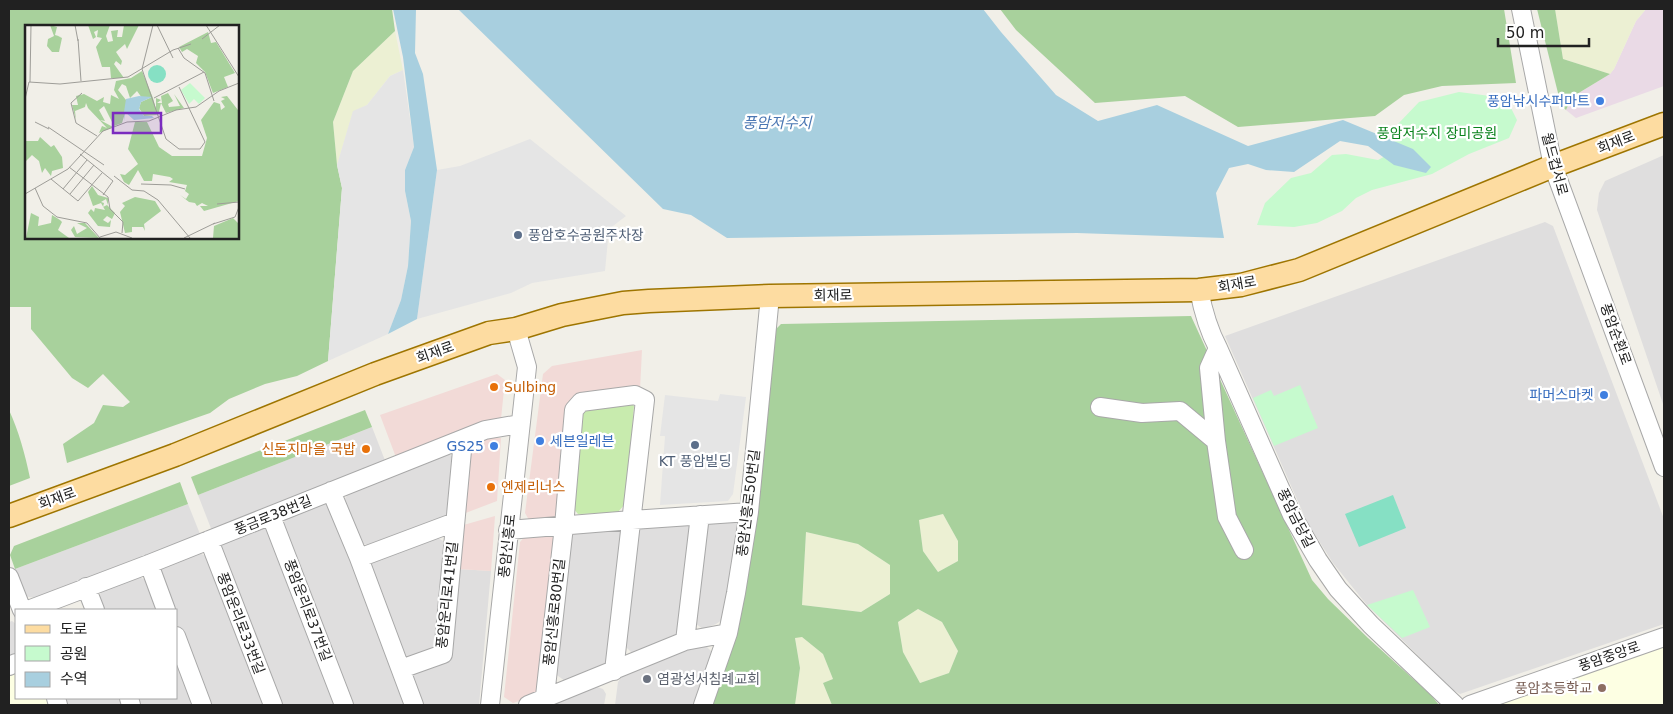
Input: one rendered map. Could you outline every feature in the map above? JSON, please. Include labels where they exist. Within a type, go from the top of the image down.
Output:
[{"type":"main road","name":"회재로","points":[[9,516],[175,455],[384,371],[489,333],[516,329],[562,315],[623,303],[770,296],[1199,290],[1241,285],[1299,270],[1553,166],[1664,124]]},
{"type":"street","name":"월드컵서로","points":[[1521,9],[1553,166],[1566,202]]},
{"type":"street","name":"풍암순환로","points":[[1566,202],[1664,467]]},
{"type":"street","name":"풍암금당길","points":[[1199,290],[1210,334],[1218,348],[1292,515],[1318,560],[1338,589],[1371,626],[1455,705]]},
{"type":"street","name":"풍암신흥로50번길","points":[[703,705],[728,633],[749,512],[770,296]]},
{"type":"street","name":"풍암신흥로","points":[[490,705],[527,367],[516,329]]},
{"type":"street","points":[[1218,348],[1209,368],[1216,441],[1227,517],[1244,550]]},
{"type":"street","name":"풍암신흥로80번길","points":[[544,702],[564,526],[574,410],[581,402],[635,395],[645,400],[632,520]]},
{"type":"street","points":[[1100,407],[1142,413],[1180,411],[1216,441]]},
{"type":"street","name":"풍금로38번길","points":[[31,609],[486,430],[520,424]]},
{"type":"street","name":"풍암운리로41번길","points":[[401,670],[443,654],[463,440]]},
{"type":"street","points":[[331,491],[359,558],[414,705]]},
{"type":"street","points":[[508,530],[749,512]]},
{"type":"street","points":[[685,641],[700,515]]},
{"type":"street","name":"풍암운리로37번길","points":[[271,516],[344,705]]},
{"type":"street","points":[[614,671],[632,520]]},
{"type":"street","name":"풍암운리로41번길","points":[[359,558],[455,522]]},
{"type":"street","name":"풍암운리로33번길","points":[[209,540],[273,705]]},
{"type":"street","points":[[149,564],[166,609]]},
{"type":"street","points":[[9,577],[22,609]]},
{"type":"street","points":[[86,587],[95,609]]},
{"type":"street","points":[[528,705],[544,702],[685,641],[728,633]]},
{"type":"street","name":"풍암중앙로","points":[[1470,705],[1664,637]]},
{"type":"street","points":[[178,641],[202,705]]},
{"type":"shaded area","points":[[1555,9],[1646,9],[1636,21],[1610,74],[1563,59]]},
{"type":"shaded area","points":[[1646,9],[1664,9],[1664,86],[1576,118],[1566,110],[1572,97],[1610,74],[1636,21]]},
{"type":"shaded area","points":[[395,31],[403,70],[390,76],[367,105],[353,112],[337,165],[333,122],[353,71]]},
{"type":"shaded area","points":[[403,70],[414,147],[405,170],[405,191],[411,221],[408,266],[401,300],[388,334],[328,361],[342,188],[337,165],[353,111],[367,105],[390,76]]},
{"type":"shaded area","name":"풍암호수공원주차장","points":[[530,139],[626,216],[609,229],[605,271],[532,283],[511,293],[417,319],[437,170],[460,166]]},
{"type":"shaded area","points":[[1664,155],[1664,407],[1597,210],[1599,193],[1605,181]]},
{"type":"shaded area","points":[[1545,222],[1553,226],[1664,519],[1664,624],[1460,694],[1453,690],[1367,605],[1333,563],[1307,522],[1225,336]]},
{"type":"shaded area","points":[[642,350],[640,390],[579,398],[560,517],[555,521],[529,520],[525,513],[543,374],[552,366]]},
{"type":"shaded area","points":[[497,374],[505,380],[501,419],[397,460],[380,415]]},
{"type":"shaded area","points":[[720,394],[746,397],[733,494],[728,501],[660,505],[665,436],[660,436],[665,395],[718,401]]},
{"type":"shaded area","points":[[372,427],[386,463],[212,531],[198,495]]},
{"type":"shaded area","points":[[484,438],[501,438],[497,501],[463,514],[468,444]]},
{"type":"shaded area","points":[[447,453],[455,458],[451,513],[445,519],[371,546],[360,543],[343,502],[349,492]]},
{"type":"shaded area","points":[[322,503],[332,507],[410,705],[351,705],[283,526],[286,516]]},
{"type":"shaded area","points":[[188,504],[200,534],[35,598],[24,596],[15,569]]},
{"type":"shaded area","points":[[943,514],[958,541],[958,561],[938,572],[923,551],[919,520]]},
{"type":"shaded area","points":[[495,516],[491,571],[457,569],[460,526]]},
{"type":"shaded area","points":[[686,521],[690,526],[680,628],[676,637],[632,653],[625,646],[635,528]]},
{"type":"shaded area","points":[[703,522],[736,522],[740,528],[725,618],[703,629],[692,621]]},
{"type":"shaded area","points":[[258,526],[270,531],[338,705],[279,705],[220,549],[223,539]]},
{"type":"shaded area","points":[[617,527],[623,535],[610,659],[603,667],[565,681],[554,673],[568,534]]},
{"type":"shaded area","points":[[529,532],[557,532],[542,687],[534,696],[513,703],[504,697],[520,542]]},
{"type":"shaded area","points":[[806,532],[858,544],[890,565],[890,594],[861,612],[802,605]]},
{"type":"shaded area","points":[[434,536],[445,542],[438,645],[431,652],[411,658],[402,654],[370,569],[373,560]]},
{"type":"shaded area","points":[[197,552],[208,557],[266,705],[208,705],[178,627],[178,609],[172,609],[158,575],[162,565]]},
{"type":"shaded area","points":[[457,569],[491,571],[479,705],[422,705],[411,678],[414,671],[450,657]]},
{"type":"shaded area","points":[[139,577],[149,581],[160,609],[102,609],[98,601],[101,592]]},
{"type":"shaded area","points":[[918,609],[942,622],[958,651],[949,673],[920,683],[903,652],[898,622]]},
{"type":"shaded area","points":[[12,621],[15,623],[15,657],[9,660],[9,622]]},
{"type":"shaded area","points":[[795,637],[802,637],[823,654],[833,679],[823,683],[832,705],[795,705],[800,668]]},
{"type":"shaded area","points":[[704,644],[714,654],[697,705],[615,705],[618,682],[623,675]]},
{"type":"shaded area","name":"풍암초등학교","points":[[1664,644],[1664,705],[1489,705]]},
{"type":"shaded area","points":[[178,657],[197,705],[138,705],[135,699],[178,699]]},
{"type":"shaded area","points":[[15,671],[15,699],[46,699],[48,705],[9,705],[9,673]]},
{"type":"shaded area","points":[[597,687],[603,689],[606,694],[604,705],[550,705],[554,701]]},
{"type":"shaded area","points":[[64,699],[122,699],[125,705],[67,705]]},
{"type":"green space","points":[[9,9],[392,9],[395,31],[353,71],[333,122],[337,165],[342,188],[328,361],[297,376],[265,384],[229,399],[210,413],[67,463],[63,444],[94,423],[103,405],[123,407],[130,402],[103,374],[88,388],[72,378],[31,329],[31,307],[9,307]]},
{"type":"green space","points":[[1000,9],[1504,9],[1516,83],[1442,86],[1404,95],[1375,116],[1238,127],[1185,96],[1095,103],[1016,30]]},
{"type":"green space","points":[[1537,9],[1555,9],[1563,59],[1610,74],[1572,97],[1566,110],[1561,105]]},
{"type":"green space","name":"풍암저수지 장미공원","points":[[1459,92],[1506,98],[1517,120],[1509,138],[1469,154],[1432,174],[1372,190],[1356,198],[1342,211],[1317,223],[1294,227],[1257,225],[1265,203],[1291,178],[1311,173],[1332,155],[1346,154],[1378,160],[1391,153],[1397,125],[1419,102]]},
{"type":"green space","points":[[1191,316],[1312,580],[1328,599],[1431,695],[1439,705],[832,705],[823,683],[833,679],[823,654],[802,637],[795,638],[800,668],[795,705],[710,705],[774,331],[781,324]],"holes":[[[943,514],[958,541],[958,561],[938,572],[923,551],[919,520]],[[806,532],[858,544],[890,565],[890,594],[861,612],[802,605]],[[918,609],[942,622],[958,651],[949,673],[920,683],[903,652],[898,622]]]},
{"type":"green space","points":[[1300,385],[1318,428],[1274,446],[1253,398],[1271,390],[1274,396]]},
{"type":"green space","points":[[629,401],[634,406],[626,503],[617,513],[578,514],[572,507],[582,414],[590,408]]},
{"type":"green space","points":[[9,410],[21,443],[30,478],[9,486]]},
{"type":"green space","points":[[365,410],[372,427],[198,495],[191,477]]},
{"type":"green space","points":[[180,482],[188,504],[15,569],[10,555],[14,546]]},
{"type":"green space","points":[[1393,495],[1406,528],[1359,547],[1345,514]]},
{"type":"green space","points":[[1413,590],[1430,627],[1402,638],[1367,605]]},
{"type":"water","points":[[393,9],[416,9],[415,53],[423,74],[437,170],[417,319],[388,334],[401,300],[408,266],[411,221],[405,191],[405,170],[414,147],[403,57]]},
{"type":"water","name":"풍암저수지","points":[[458,9],[983,9],[1056,95],[1098,121],[1157,105],[1248,146],[1343,120],[1413,149],[1431,167],[1426,173],[1394,165],[1368,146],[1340,141],[1294,172],[1266,170],[1248,164],[1229,168],[1216,193],[1224,238],[1077,233],[727,238],[691,215],[663,209]]},
{"type":"place","name":"풍암낚시수퍼마트","points":[[1600,101]]},
{"type":"place","name":"풍암호수공원주차장","points":[[518,235]]},
{"type":"place","name":"Sulbing","points":[[494,387]]},
{"type":"place","name":"파머스마켓","points":[[1604,395]]},
{"type":"place","name":"세븐일레븐","points":[[540,441]]},
{"type":"place","name":"KT 풍암빌딩","points":[[695,445]]},
{"type":"place","name":"GS25","points":[[494,446]]},
{"type":"place","name":"신돈지마을 국밥","points":[[366,449]]},
{"type":"place","name":"엔제리너스","points":[[491,487]]},
{"type":"place","name":"염광성서침례교회","points":[[647,679]]},
{"type":"place","name":"풍암초등학교","points":[[1602,688]]}]
